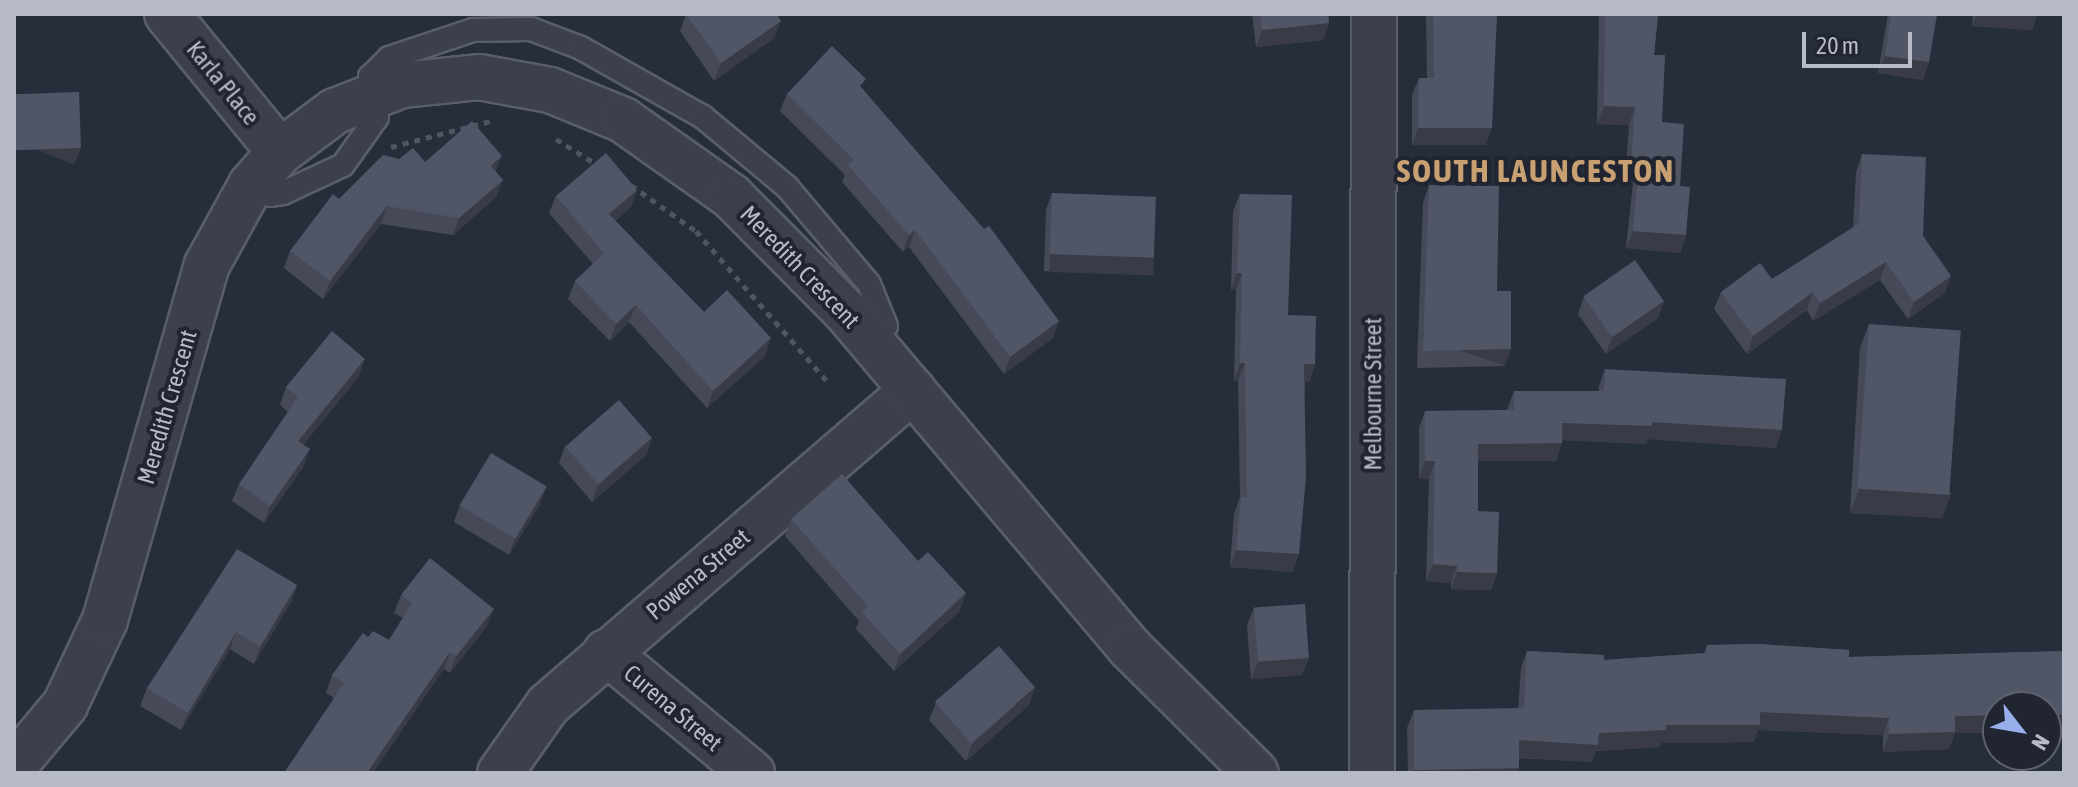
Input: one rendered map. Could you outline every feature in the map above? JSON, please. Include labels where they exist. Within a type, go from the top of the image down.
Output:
[{"type":"street","name":"Karla Place","points":[[167,14],[280,152]]},
{"type":"street","name":"Melbourne Street","points":[[1372,773],[1374,14]]},
{"type":"street","name":"Meredith Crescent","points":[[14,766],[65,705],[105,620],[207,265],[251,185],[280,152],[335,111],[376,93],[443,78],[491,78],[550,90],[623,120],[732,197],[872,342],[1130,648],[1256,773]]},
{"type":"street","name":"Powena Street","points":[[500,773],[548,705],[913,390]]},
{"type":"street","name":"Curena Street","points":[[606,652],[710,773]]},
{"type":"street","name":"Curena Street","points":[[606,652],[752,773]]},
{"type":"lane","points":[[251,185],[271,195],[332,172],[350,158],[377,117],[376,93]]},
{"type":"path","points":[[350,158],[501,118]]},
{"type":"path","points":[[543,131],[610,172]]},
{"type":"path","points":[[623,180],[696,231],[827,381]]},
{"type":"building","points":[[686,14],[776,14],[781,21],[721,63]]},
{"type":"building","points":[[1260,14],[1328,14],[1329,23],[1262,30]]},
{"type":"building","points":[[1433,14],[1497,14],[1492,128],[1418,128],[1419,78],[1434,78]]},
{"type":"building","points":[[1605,14],[1658,14],[1654,55],[1665,55],[1662,122],[1684,124],[1680,186],[1690,187],[1686,235],[1633,231],[1639,165],[1631,165],[1635,107],[1604,106]]},
{"type":"building","points":[[1891,14],[1937,14],[1929,62],[1885,56]]},
{"type":"building","points":[[832,46],[866,79],[860,86],[984,229],[989,226],[1059,321],[1010,357],[915,230],[909,235],[848,165],[854,160],[787,94]]},
{"type":"building","points":[[79,92],[81,148],[16,150],[14,94]]},
{"type":"building","points":[[472,121],[502,156],[491,166],[503,180],[459,218],[387,206],[330,281],[290,251],[333,194],[339,199],[383,155],[399,159],[413,148],[425,162]]},
{"type":"building","points":[[606,153],[637,190],[609,214],[704,312],[727,290],[771,338],[713,391],[636,305],[616,324],[575,281],[604,253],[556,196]]},
{"type":"building","points":[[1862,154],[1926,157],[1923,236],[1951,276],[1914,302],[1886,262],[1820,303],[1813,292],[1753,336],[1721,292],[1760,263],[1772,279],[1859,224]]},
{"type":"building","points":[[1429,185],[1499,186],[1497,291],[1511,291],[1511,349],[1423,351]]},
{"type":"building","points":[[1052,193],[1156,197],[1154,258],[1050,254]]},
{"type":"building","points":[[1240,194],[1292,195],[1288,315],[1316,316],[1315,364],[1304,364],[1306,477],[1299,554],[1236,550],[1241,497],[1247,497],[1245,363],[1240,363],[1242,273],[1237,273]]},
{"type":"building","points":[[1635,260],[1664,301],[1612,337],[1583,296]]},
{"type":"building","points":[[1869,324],[1961,330],[1949,495],[1857,489]]},
{"type":"building","points":[[332,331],[365,359],[298,441],[310,449],[270,506],[239,484],[298,397],[286,387]]},
{"type":"building","points":[[1605,369],[1786,379],[1782,430],[1652,422],[1652,426],[1562,423],[1562,443],[1478,444],[1478,511],[1499,512],[1497,573],[1457,572],[1457,566],[1433,564],[1435,461],[1425,461],[1425,411],[1514,410],[1514,391],[1604,391]]},
{"type":"building","points":[[619,400],[652,438],[598,484],[565,447]]},
{"type":"building","points":[[491,453],[547,486],[515,539],[460,505]]},
{"type":"building","points":[[842,474],[918,561],[928,552],[966,593],[900,654],[862,612],[868,606],[791,519]]},
{"type":"building","points":[[237,549],[297,585],[260,647],[236,632],[188,713],[147,688]]},
{"type":"building","points":[[430,558],[494,609],[456,656],[450,652],[367,773],[284,773],[344,683],[332,675],[363,633],[368,637],[373,631],[389,640],[412,603],[401,595]]},
{"type":"building","points":[[1305,604],[1309,658],[1258,661],[1254,608]]},
{"type":"building","points":[[1759,644],[1849,650],[1849,657],[2064,651],[2064,715],[2062,691],[1982,691],[1982,715],[1955,716],[1955,732],[1889,734],[1889,718],[1760,712],[1760,725],[1666,725],[1666,730],[1599,733],[1598,745],[1519,740],[1519,768],[1414,770],[1414,710],[1524,708],[1527,651],[1604,655],[1604,660],[1707,653],[1707,645]]},
{"type":"building","points":[[999,646],[1035,688],[971,743],[935,702]]},
{"type":"district","name":"SOUTH LAUNCESTON","points":[[1536,171]]}]
